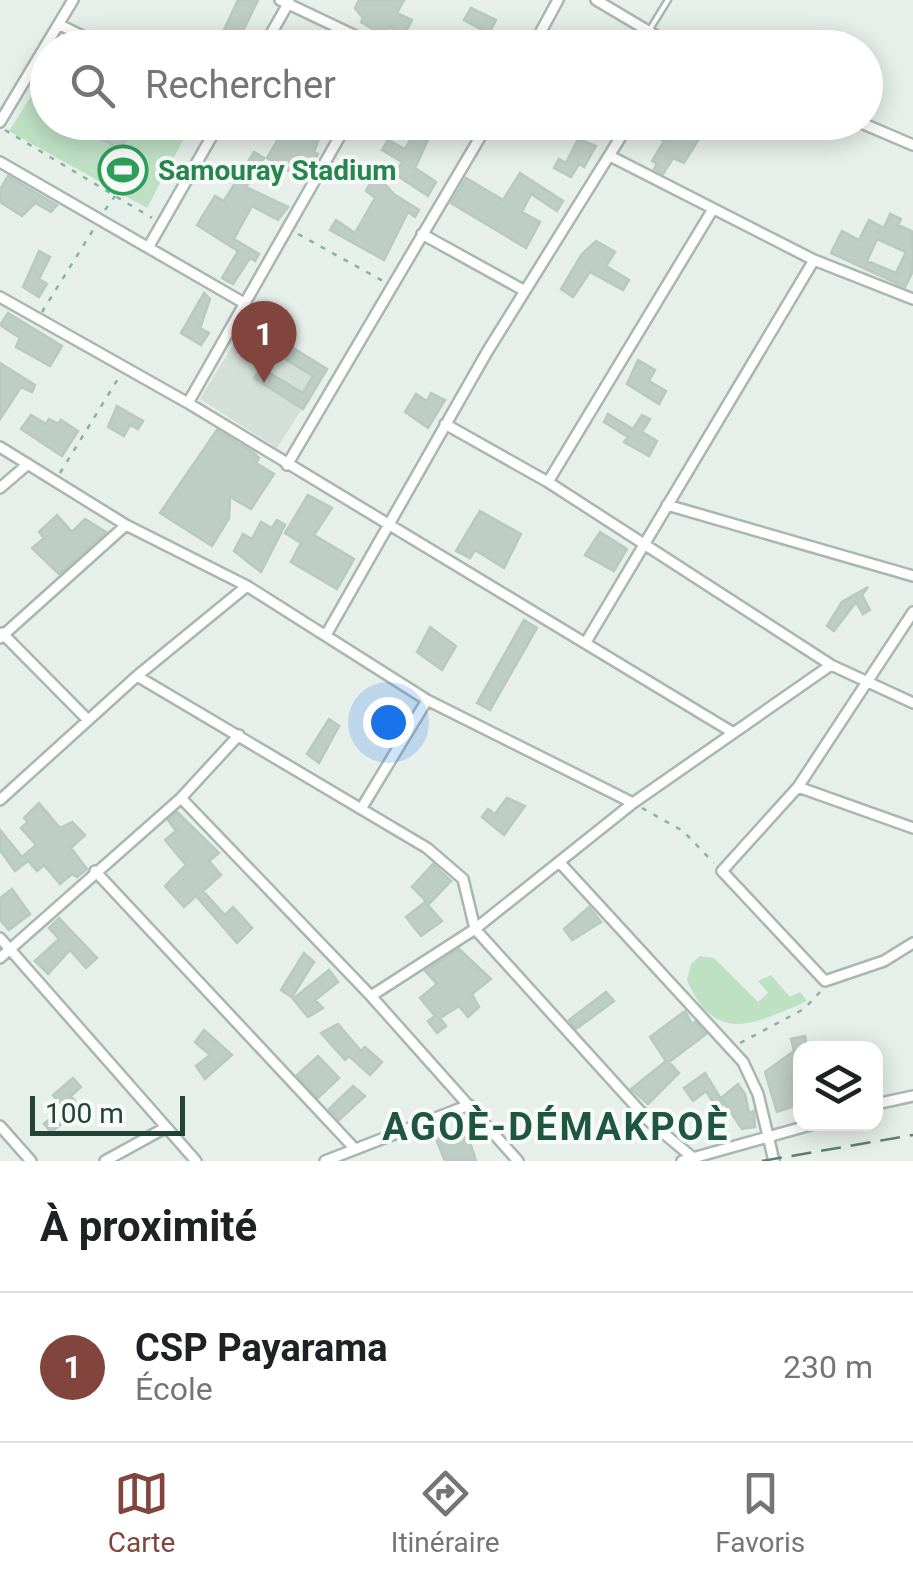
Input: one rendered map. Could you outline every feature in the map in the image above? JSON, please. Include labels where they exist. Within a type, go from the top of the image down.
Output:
[{"type":"street","points":[[57,30],[72,0]]},
{"type":"street","points":[[542,30],[558,0]]},
{"type":"street","points":[[596,0],[650,29]]},
{"type":"street","points":[[272,30],[286,1],[345,30]]},
{"type":"street","points":[[60,25],[70,30]]},
{"type":"street","points":[[0,124],[30,74]]},
{"type":"street","points":[[883,132],[913,144]]},
{"type":"street","points":[[148,246],[210,140]]},
{"type":"street","points":[[188,403],[338,140]]},
{"type":"street","points":[[287,465],[477,140]]},
{"type":"street","points":[[326,635],[445,424],[619,140]]},
{"type":"street","points":[[610,156],[814,260],[913,299]]},
{"type":"street","points":[[0,162],[244,303]]},
{"type":"street","points":[[548,482],[713,209]]},
{"type":"street","points":[[422,234],[525,292]]},
{"type":"street","points":[[586,642],[814,260]]},
{"type":"street","points":[[0,297],[188,403],[385,526],[732,732]]},
{"type":"street","points":[[445,424],[548,482],[832,665],[913,703]]},
{"type":"street","points":[[0,447],[126,525],[246,586],[427,700],[633,803]]},
{"type":"street","points":[[0,488],[28,464]]},
{"type":"street","points":[[667,506],[913,576]]},
{"type":"street","points":[[88,720],[1,634],[126,525]]},
{"type":"street","points":[[0,800],[137,676],[246,586]]},
{"type":"street","points":[[913,612],[798,787],[722,872],[825,982],[895,957],[913,943]]},
{"type":"street","points":[[371,996],[475,930],[633,803],[832,665]]},
{"type":"street","points":[[137,676],[427,848],[463,880],[475,930],[687,1159],[793,1129]]},
{"type":"street","points":[[361,809],[427,700]]},
{"type":"street","points":[[0,958],[181,798],[239,734]]},
{"type":"street","points":[[798,787],[913,828]]},
{"type":"street","points":[[181,798],[371,996],[518,1161]]},
{"type":"street","points":[[561,864],[733,1049],[758,1094],[774,1161]]},
{"type":"street","points":[[95,871],[355,1148]]},
{"type":"street","points":[[0,938],[196,1161]]},
{"type":"street","points":[[883,1102],[913,1096]]},
{"type":"street","points":[[325,1161],[469,1105]]},
{"type":"street","points":[[0,1126],[32,1161]]},
{"type":"street","points":[[105,1161],[165,1128]]},
{"type":"lane","points":[[650,29],[668,0]]},
{"type":"path","points":[[0,124],[160,226]]},
{"type":"path","points":[[38,319],[116,195]]},
{"type":"path","points":[[288,228],[392,286]]},
{"type":"path","points":[[56,483],[67,456],[124,368]]},
{"type":"path","points":[[633,803],[684,831],[722,872]]},
{"type":"path","points":[[733,1049],[754,1032],[804,1009],[817,999],[825,982]]},
{"type":"shaded area","points":[[248,320],[328,368],[277,448],[200,399]]},
{"type":"green space","name":"Samouray Stadium","points":[[30,98],[30,140],[183,140],[147,208],[9,131]]},
{"type":"green space","points":[[700,956],[714,958],[758,1002],[768,993],[758,981],[771,975],[790,997],[800,992],[807,1001],[754,1022],[724,1022],[710,1015],[687,980],[691,964]]},
{"type":"building","points":[[238,0],[258,0],[243,30],[224,30]]},
{"type":"building","points":[[359,0],[404,0],[397,13],[412,20],[407,30],[374,30],[361,22],[363,18],[355,8]]},
{"type":"building","points":[[471,8],[496,20],[491,30],[482,30],[464,20]]},
{"type":"building","points":[[103,140],[126,140],[122,149]]},
{"type":"building","points":[[278,140],[318,140],[314,152],[318,154],[303,180],[267,158]]},
{"type":"building","points":[[388,140],[405,149],[410,140],[428,140],[415,168],[436,182],[428,196],[395,174],[402,162],[382,150]]},
{"type":"building","points":[[578,140],[596,146],[584,167],[579,164],[571,177],[554,168],[559,159],[566,163]]},
{"type":"building","points":[[698,140],[684,163],[673,158],[663,174],[654,169],[657,164],[652,161],[664,141]]},
{"type":"building","points":[[254,152],[264,158],[246,187],[288,207],[278,220],[252,206],[234,239],[259,254],[255,261],[250,258],[233,284],[222,278],[238,251],[197,225],[215,196],[224,201]]},
{"type":"building","points":[[520,173],[563,201],[557,211],[531,194],[522,212],[540,222],[526,248],[451,203],[466,178],[503,200]]},
{"type":"building","points":[[375,174],[395,195],[419,210],[415,217],[408,212],[384,260],[330,230],[336,220],[355,233],[375,198],[366,191]]},
{"type":"building","points":[[8,176],[57,205],[51,212],[35,203],[22,216],[0,202],[0,190]]},
{"type":"building","points":[[890,214],[901,219],[898,225],[913,232],[913,271],[905,287],[831,253],[842,231],[859,240],[869,220],[884,228]],"holes":[[[877,239],[906,252],[896,273],[867,261]]]},
{"type":"building","points":[[596,241],[615,252],[606,266],[629,280],[623,290],[590,272],[573,297],[561,289],[582,254]]},
{"type":"building","points":[[39,251],[50,257],[39,279],[47,284],[39,297],[23,287]]},
{"type":"building","points":[[204,293],[210,299],[200,328],[209,333],[201,345],[181,333]]},
{"type":"building","points":[[8,313],[62,346],[50,366],[16,347],[20,338],[0,325]]},
{"type":"building","points":[[277,338],[327,369],[303,409],[254,378],[261,368],[303,393],[313,376],[270,350]]},
{"type":"building","points":[[638,360],[655,370],[649,381],[666,391],[659,404],[627,384]]},
{"type":"building","points":[[0,363],[35,385],[32,392],[21,387],[0,419]]},
{"type":"building","points":[[431,393],[445,400],[428,428],[405,412],[416,394],[427,401]]},
{"type":"building","points":[[117,406],[143,421],[138,429],[130,425],[124,436],[108,427]]},
{"type":"building","points":[[608,414],[633,429],[642,415],[650,419],[642,432],[657,441],[649,456],[624,442],[628,437],[604,422]]},
{"type":"building","points":[[31,415],[46,424],[49,419],[58,424],[61,420],[78,431],[62,456],[21,429]]},
{"type":"building","points":[[217,430],[253,452],[259,458],[256,463],[274,474],[251,509],[230,497],[229,518],[212,546],[160,513]]},
{"type":"building","points":[[308,495],[332,508],[314,535],[354,559],[337,589],[291,562],[301,543],[285,533]]},
{"type":"building","points":[[480,511],[521,534],[504,568],[475,550],[470,558],[456,551]]},
{"type":"building","points":[[57,515],[72,532],[85,519],[106,532],[59,574],[32,548],[44,538],[39,532]]},
{"type":"building","points":[[277,520],[285,525],[261,572],[234,551],[243,534],[252,539],[261,522],[272,528]]},
{"type":"building","points":[[600,532],[627,549],[614,571],[585,555]]},
{"type":"building","points":[[868,587],[862,595],[870,610],[863,614],[856,602],[834,631],[827,626],[842,602]]},
{"type":"building","points":[[524,620],[537,628],[490,710],[477,703]]},
{"type":"building","points":[[430,627],[456,646],[442,670],[417,652]]},
{"type":"building","points":[[329,719],[339,726],[319,763],[307,754]]},
{"type":"building","points":[[507,798],[525,806],[504,835],[482,817],[488,809],[495,814]]},
{"type":"building","points":[[39,803],[60,828],[72,822],[85,835],[71,848],[87,869],[60,884],[44,865],[37,871],[28,861],[15,871],[0,850],[0,830],[22,857],[36,845],[21,828],[28,822],[24,818]]},
{"type":"building","points":[[177,812],[219,853],[209,861],[221,875],[203,891],[225,915],[233,907],[252,928],[237,943],[196,896],[184,907],[165,886],[186,865],[165,840],[176,831],[168,820]]},
{"type":"building","points":[[433,864],[451,881],[429,904],[412,887]]},
{"type":"building","points":[[12,889],[30,914],[9,930],[0,920],[0,898]]},
{"type":"building","points":[[425,902],[442,921],[421,936],[406,917]]},
{"type":"building","points":[[589,907],[601,922],[572,940],[564,929]]},
{"type":"building","points":[[59,918],[97,958],[86,968],[70,950],[48,974],[35,961],[59,939],[49,928]]},
{"type":"building","points":[[459,949],[491,979],[472,994],[479,1007],[468,1017],[459,1006],[440,1018],[446,1026],[437,1033],[428,1021],[435,1016],[420,998],[437,984],[425,971]]},
{"type":"building","points":[[304,953],[314,962],[292,997],[281,990]]},
{"type":"building","points":[[329,970],[338,982],[315,1000],[323,1008],[308,1017],[293,999]]},
{"type":"building","points":[[606,992],[614,1001],[576,1029],[569,1020]]},
{"type":"building","points":[[685,1011],[692,1024],[695,1022],[706,1034],[669,1062],[679,1073],[648,1104],[631,1089],[666,1061],[650,1037]]},
{"type":"building","points":[[338,1024],[361,1051],[365,1047],[382,1062],[370,1075],[349,1056],[345,1060],[321,1033]]},
{"type":"building","points":[[204,1030],[232,1055],[205,1079],[196,1066],[210,1055],[195,1042]]},
{"type":"building","points":[[793,1052],[793,1106],[777,1112],[765,1072]]},
{"type":"building","points":[[318,1056],[339,1078],[318,1098],[297,1075]]},
{"type":"building","points":[[705,1073],[724,1104],[717,1109],[706,1091],[693,1101],[684,1088]]},
{"type":"building","points":[[73,1078],[81,1087],[71,1096],[81,1109],[51,1132],[44,1124],[64,1107],[53,1095]]},
{"type":"building","points":[[738,1084],[749,1113],[754,1111],[755,1127],[742,1129],[721,1098]]},
{"type":"building","points":[[353,1086],[365,1096],[339,1120],[329,1109]]},
{"type":"building","points":[[439,1126],[445,1141],[466,1130],[476,1161],[445,1161],[432,1129]]},
{"type":"railway","points":[[762,1161],[913,1135]]},
{"type":"place","name":"Samouray Stadium","points":[[123,170]]},
{"type":"place","name":"CSP Payarama","points":[[264,383]]},
{"type":"district","name":"AGOÈ-DÉMAKPOÈ","points":[[556,1127]]}]
